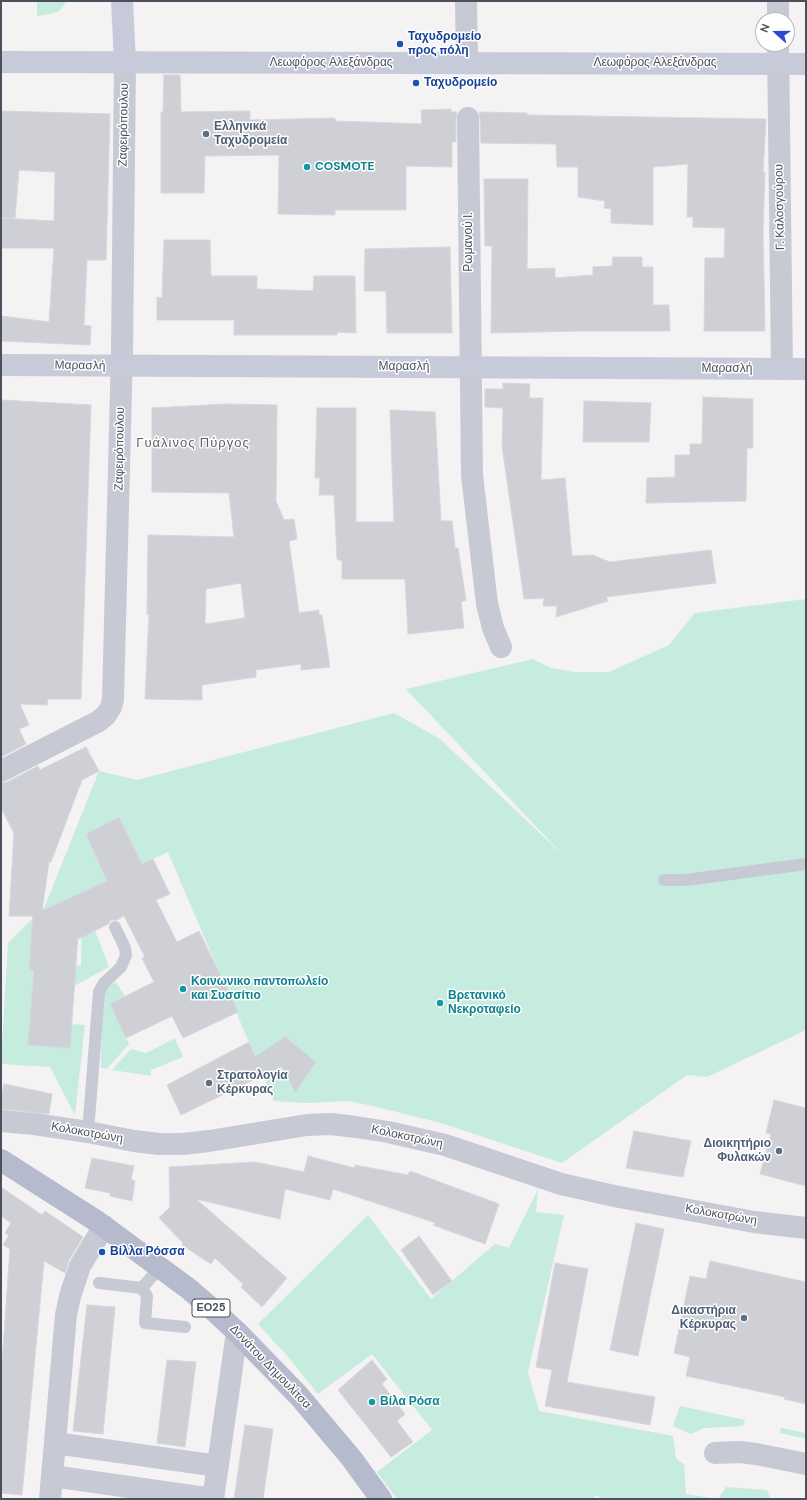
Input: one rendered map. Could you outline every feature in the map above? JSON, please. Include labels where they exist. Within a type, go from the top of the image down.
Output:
[{"type":"main road","name":"Δονάτου Δημουλίτσα","points":[[1,1160],[104,1226],[189,1289],[237,1332],[276,1371],[352,1459],[381,1499]]},
{"type":"street","points":[[122,1],[125,62]]},
{"type":"street","points":[[466,1],[467,63]]},
{"type":"street","points":[[778,1],[778,12]]},
{"type":"street","name":"Λεωφόρος Αλεξάνδρας","points":[[1,62],[467,63],[778,54],[806,64]]},
{"type":"street","name":"Γ. Καλοσγούρου","points":[[778,54],[782,369]]},
{"type":"street","name":"Ζαφειρόπουλου","points":[[1,771],[99,721],[106,715],[112,703],[114,692],[122,366],[125,62]]},
{"type":"street","name":"Ρωμανού Ι.","points":[[468,118],[471,453],[474,496],[487,604],[492,628],[501,647]]},
{"type":"street","name":"Μαρασλή","points":[[1,365],[806,370]]},
{"type":"street","name":"Κολοκοτρώνη","points":[[1,1121],[34,1124],[159,1144],[209,1142],[307,1125],[331,1124],[356,1127],[388,1132],[445,1146],[562,1184],[614,1196],[746,1220],[806,1228]]},
{"type":"street","points":[[50,1499],[66,1315],[76,1277],[83,1261],[104,1226]]},
{"type":"street","points":[[52,1476],[213,1499],[237,1332]]},
{"type":"street","points":[[55,1443],[218,1466]]},
{"type":"street","points":[[715,1453],[740,1452],[806,1464]]},
{"type":"lane","points":[[664,880],[686,880],[806,864]]},
{"type":"lane","points":[[88,1132],[99,992],[104,984],[122,967],[126,955],[125,948],[115,927]]},
{"type":"lane","points":[[142,1288],[160,1267]]},
{"type":"lane","points":[[99,1283],[142,1288]]},
{"type":"lane","points":[[142,1288],[147,1296],[145,1323],[185,1327]]},
{"type":"green space","points":[[37,1],[67,1],[59,11],[37,16]]},
{"type":"green space","points":[[806,599],[806,1030],[707,1077],[687,1075],[562,1163],[441,1123],[373,1106],[349,1101],[306,1103],[274,1101],[168,852],[142,864],[119,817],[86,834],[107,881],[73,897],[90,933],[95,931],[109,967],[74,986],[76,965],[81,966],[82,924],[32,943],[29,970],[34,970],[28,1045],[69,1048],[71,1024],[85,1025],[75,1115],[50,1067],[1,1064],[8,943],[45,906],[99,771],[137,780],[394,713],[440,739],[564,856],[406,689],[533,659],[551,668],[574,672],[609,672],[669,645],[695,613]]},
{"type":"green space","points":[[116,982],[125,996],[110,1004],[129,1044],[107,1069],[101,1068],[102,998],[109,985]]},
{"type":"green space","points":[[175,1038],[183,1057],[151,1070],[151,1076],[112,1070],[131,1049],[146,1053]]},
{"type":"green space","points":[[538,1189],[536,1212],[564,1215],[528,1372],[539,1411],[673,1436],[676,1459],[684,1464],[686,1494],[717,1499],[602,1499],[596,1495],[593,1499],[397,1499],[377,1472],[432,1430],[372,1354],[318,1394],[289,1358],[258,1324],[368,1215],[431,1299],[495,1244],[509,1248]]},
{"type":"green space","points":[[680,1406],[745,1420],[743,1426],[704,1428],[691,1434],[673,1426]]},
{"type":"green space","points":[[781,1428],[806,1433],[806,1439],[780,1433]]},
{"type":"green space","points":[[726,1487],[767,1490],[771,1499],[718,1499]]},
{"type":"building","points":[[164,75],[180,75],[181,112],[250,111],[250,120],[335,118],[335,121],[422,124],[421,110],[451,109],[451,112],[457,112],[456,142],[452,142],[452,167],[406,166],[406,210],[335,210],[335,215],[278,214],[279,155],[205,156],[204,193],[161,193],[161,112],[163,112]]},
{"type":"building","points":[[1,111],[110,114],[106,260],[87,260],[84,325],[91,326],[90,345],[1,341],[1,316],[49,322],[54,248],[1,248],[1,218],[54,221],[55,172],[19,170],[15,218],[1,217]]},
{"type":"building","points":[[479,112],[527,113],[527,115],[766,119],[763,172],[765,172],[763,230],[765,331],[704,331],[705,258],[724,258],[725,228],[693,227],[693,217],[687,217],[688,164],[653,167],[653,225],[611,223],[611,209],[604,208],[605,201],[578,197],[578,167],[557,167],[556,144],[481,143]]},
{"type":"building","points":[[484,179],[528,179],[527,269],[555,268],[555,278],[593,275],[593,267],[612,266],[613,257],[642,257],[642,267],[653,267],[653,305],[669,305],[670,331],[491,333],[492,246],[485,246]]},
{"type":"building","points":[[164,240],[210,240],[211,276],[257,276],[257,289],[313,291],[314,276],[355,276],[356,333],[337,332],[337,335],[234,335],[234,320],[157,320],[157,297],[162,298]]},
{"type":"building","points":[[450,247],[452,333],[387,333],[386,291],[364,291],[365,249]]},
{"type":"building","points":[[503,383],[530,384],[529,398],[543,398],[541,480],[565,478],[572,556],[593,555],[610,562],[711,550],[716,583],[606,597],[608,601],[556,617],[557,606],[543,606],[544,598],[524,599],[502,446],[503,408],[485,407],[485,389],[503,389]]},
{"type":"building","points":[[703,397],[753,399],[753,448],[747,448],[746,501],[646,503],[647,478],[675,477],[675,455],[690,455],[690,444],[702,444]]},
{"type":"building","points":[[1,400],[91,405],[81,699],[48,699],[47,705],[20,704],[29,725],[19,729],[26,744],[1,757]]},
{"type":"building","points":[[584,401],[651,403],[649,442],[583,442]]},
{"type":"building","points":[[225,404],[277,405],[276,501],[284,520],[294,519],[297,539],[289,541],[299,613],[319,610],[319,615],[322,615],[330,667],[301,670],[301,664],[256,670],[256,677],[202,685],[202,700],[145,699],[149,614],[147,614],[148,535],[234,537],[229,493],[152,492],[152,408]],"holes":[[[241,583],[245,618],[205,624],[206,589]]]},
{"type":"building","points":[[317,408],[356,408],[356,522],[394,522],[390,410],[435,412],[441,521],[452,521],[455,548],[458,548],[466,600],[461,602],[464,628],[408,634],[405,579],[342,579],[342,561],[337,559],[334,495],[319,495],[320,478],[315,478]]},
{"type":"building","points":[[86,747],[99,771],[82,780],[51,862],[49,862],[42,911],[107,881],[86,834],[119,817],[142,864],[153,859],[170,894],[156,900],[177,942],[199,931],[238,1012],[183,1038],[172,1016],[126,1038],[110,1004],[154,982],[142,958],[145,957],[124,916],[117,920],[111,920],[108,924],[79,939],[78,936],[70,1048],[28,1045],[34,970],[29,971],[33,916],[9,916],[14,833],[1,808],[1,783],[7,782],[38,766],[40,770]]},
{"type":"building","points":[[285,1037],[316,1062],[295,1092],[282,1066],[181,1115],[167,1085],[249,1042],[255,1057]]},
{"type":"building","points":[[4,1084],[52,1094],[49,1114],[1,1109],[1,1098]]},
{"type":"building","name":"Διοικητήριο Φυλακών","points":[[774,1100],[806,1108],[806,1186],[760,1174],[771,1134],[766,1133]]},
{"type":"building","points":[[634,1131],[691,1141],[683,1177],[626,1168]]},
{"type":"building","points":[[308,1156],[355,1168],[355,1165],[408,1175],[410,1171],[499,1204],[485,1244],[433,1225],[436,1223],[333,1189],[330,1200],[285,1189],[280,1219],[196,1199],[287,1278],[262,1307],[241,1287],[243,1284],[215,1258],[211,1264],[182,1245],[183,1243],[159,1218],[170,1207],[169,1167],[255,1162],[304,1172]]},
{"type":"building","points":[[92,1158],[134,1166],[131,1179],[135,1181],[132,1201],[110,1196],[110,1193],[85,1188]]},
{"type":"building","points":[[1,1187],[42,1215],[45,1211],[83,1237],[69,1260],[65,1273],[44,1261],[22,1495],[1,1493],[1,1377],[10,1249],[3,1245],[9,1235],[5,1233],[11,1223],[1,1216]]},
{"type":"building","points":[[636,1223],[664,1229],[638,1356],[610,1350]]},
{"type":"building","points":[[419,1236],[452,1281],[433,1295],[401,1250]]},
{"type":"building","name":"Δικαστήρια Κέρκυρας","points":[[710,1261],[806,1282],[806,1404],[784,1399],[785,1397],[686,1376],[690,1357],[674,1353],[690,1276],[706,1279]]},
{"type":"building","points":[[555,1263],[588,1269],[567,1382],[655,1397],[650,1425],[545,1406],[552,1370],[536,1367]]},
{"type":"building","points":[[87,1305],[115,1307],[103,1434],[73,1431]]},
{"type":"building","points":[[167,1360],[196,1362],[185,1447],[157,1443]]},
{"type":"building","name":"Βίλα Ρόσα","points":[[372,1360],[387,1379],[382,1384],[405,1414],[397,1421],[413,1442],[391,1457],[338,1390]]},
{"type":"building","points":[[245,1425],[273,1429],[263,1499],[234,1499]]},
{"type":"place","name":"Ταχυδρομείο προς πόλη","points":[[400,44]]},
{"type":"place","name":"Ταχυδρομείο","points":[[416,83]]},
{"type":"place","name":"Ελληνικά Ταχυδρομεία","points":[[206,134]]},
{"type":"place","name":"COSMOTE","points":[[307,167]]},
{"type":"place","name":"Κοινωνικο παντοπωλείο και Συσσίτιο","points":[[183,989]]},
{"type":"place","name":"Βρετανικό Νεκροταφείο","points":[[440,1003]]},
{"type":"place","name":"Στρατολογία Κέρκυρας","points":[[209,1083]]},
{"type":"place","name":"Διοικητήριο Φυλακών","points":[[779,1151]]},
{"type":"place","name":"Βίλλα Ρόσσα","points":[[102,1252]]},
{"type":"place","name":"Δικαστήρια Κέρκυρας","points":[[744,1318]]},
{"type":"place","name":"Βίλα Ρόσα","points":[[372,1402]]},
{"type":"district","name":"Γυάλινος Πύργος","points":[[193,444]]}]
